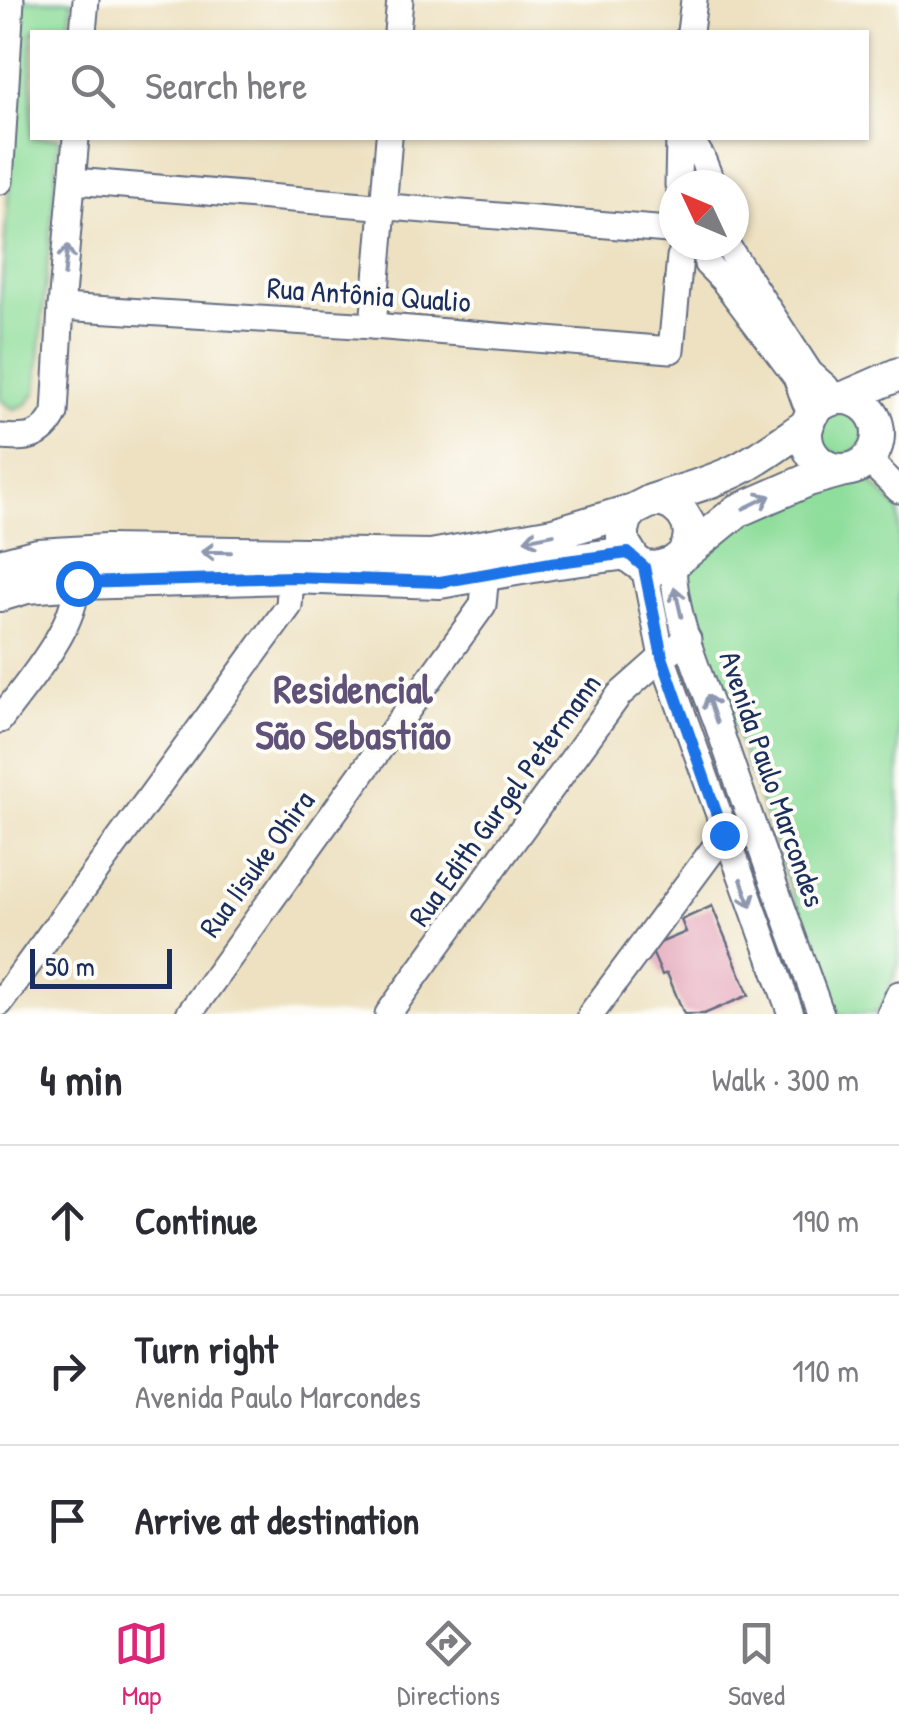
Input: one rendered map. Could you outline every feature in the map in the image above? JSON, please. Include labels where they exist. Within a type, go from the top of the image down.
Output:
[{"type":"main road","points":[[0,595],[75,568],[290,565],[440,582],[554,534],[740,469],[824,409],[899,374]]},
{"type":"main road","points":[[856,400],[866,406],[874,415],[878,438],[872,451],[833,469],[814,457],[806,436],[824,409],[856,400]]},
{"type":"main road","points":[[657,560],[737,511],[872,451]]},
{"type":"main road","points":[[484,561],[657,560],[688,546],[690,534],[682,513],[663,501],[642,505],[626,519],[622,530],[623,542],[657,560]]},
{"type":"main road","points":[[0,564],[38,555],[75,568]]},
{"type":"street","points":[[0,181],[3,50],[10,0]]},
{"type":"street","points":[[82,30],[86,0]]},
{"type":"street","points":[[397,30],[400,0]]},
{"type":"street","points":[[690,30],[694,0]]},
{"type":"street","points":[[0,436],[22,439],[40,433],[55,412],[76,140]]},
{"type":"street","points":[[373,326],[389,140]]},
{"type":"street","points":[[678,170],[679,140]]},
{"type":"street","points":[[691,140],[706,170]]},
{"type":"street","points":[[74,181],[383,208],[659,222]]},
{"type":"street","name":"Rua Antônia Qualio","points":[[61,307],[671,350],[680,260]]},
{"type":"street","points":[[683,260],[696,265],[714,260]]},
{"type":"street","points":[[707,264],[796,377],[805,402],[824,409],[826,388],[810,374],[737,260]]},
{"type":"street","points":[[872,451],[899,490]]},
{"type":"street","name":"Avenida Paulo Marcondes","points":[[657,560],[674,592],[751,824],[821,1014]]},
{"type":"street","name":"Avenida Paulo Marcondes","points":[[657,560],[662,657],[790,1014]]},
{"type":"street","name":"Rua Iisuke Ohira","points":[[189,1014],[483,606],[484,561]]},
{"type":"street","points":[[0,1003],[289,606],[290,565]]},
{"type":"street","points":[[0,720],[64,629],[75,568]]},
{"type":"street","name":"Rua Edith Gurgel Petermann","points":[[388,1014],[619,695],[688,639]]},
{"type":"street","points":[[591,1014],[724,835],[751,824]]},
{"type":"green space","points":[[23,0],[72,0],[69,30],[30,30],[30,140],[59,140],[36,392],[27,404],[14,409],[0,400],[0,305]]},
{"type":"green space","points":[[842,409],[858,416],[865,432],[858,448],[842,455],[826,448],[819,432],[826,416]]},
{"type":"green space","points":[[842,477],[869,480],[899,510],[899,964],[875,1014],[835,1014],[684,586],[691,559],[731,522]]},
{"type":"building","points":[[712,906],[749,995],[704,1014],[684,1014],[667,973],[662,975],[650,947],[686,932],[681,920]]},
{"type":"district","name":"Residencial São Sebastião","points":[[353,712]]},
{"type":"route","points":[[78,583],[292,577],[440,582],[628,553],[644,567],[662,657],[724,835]]}]
